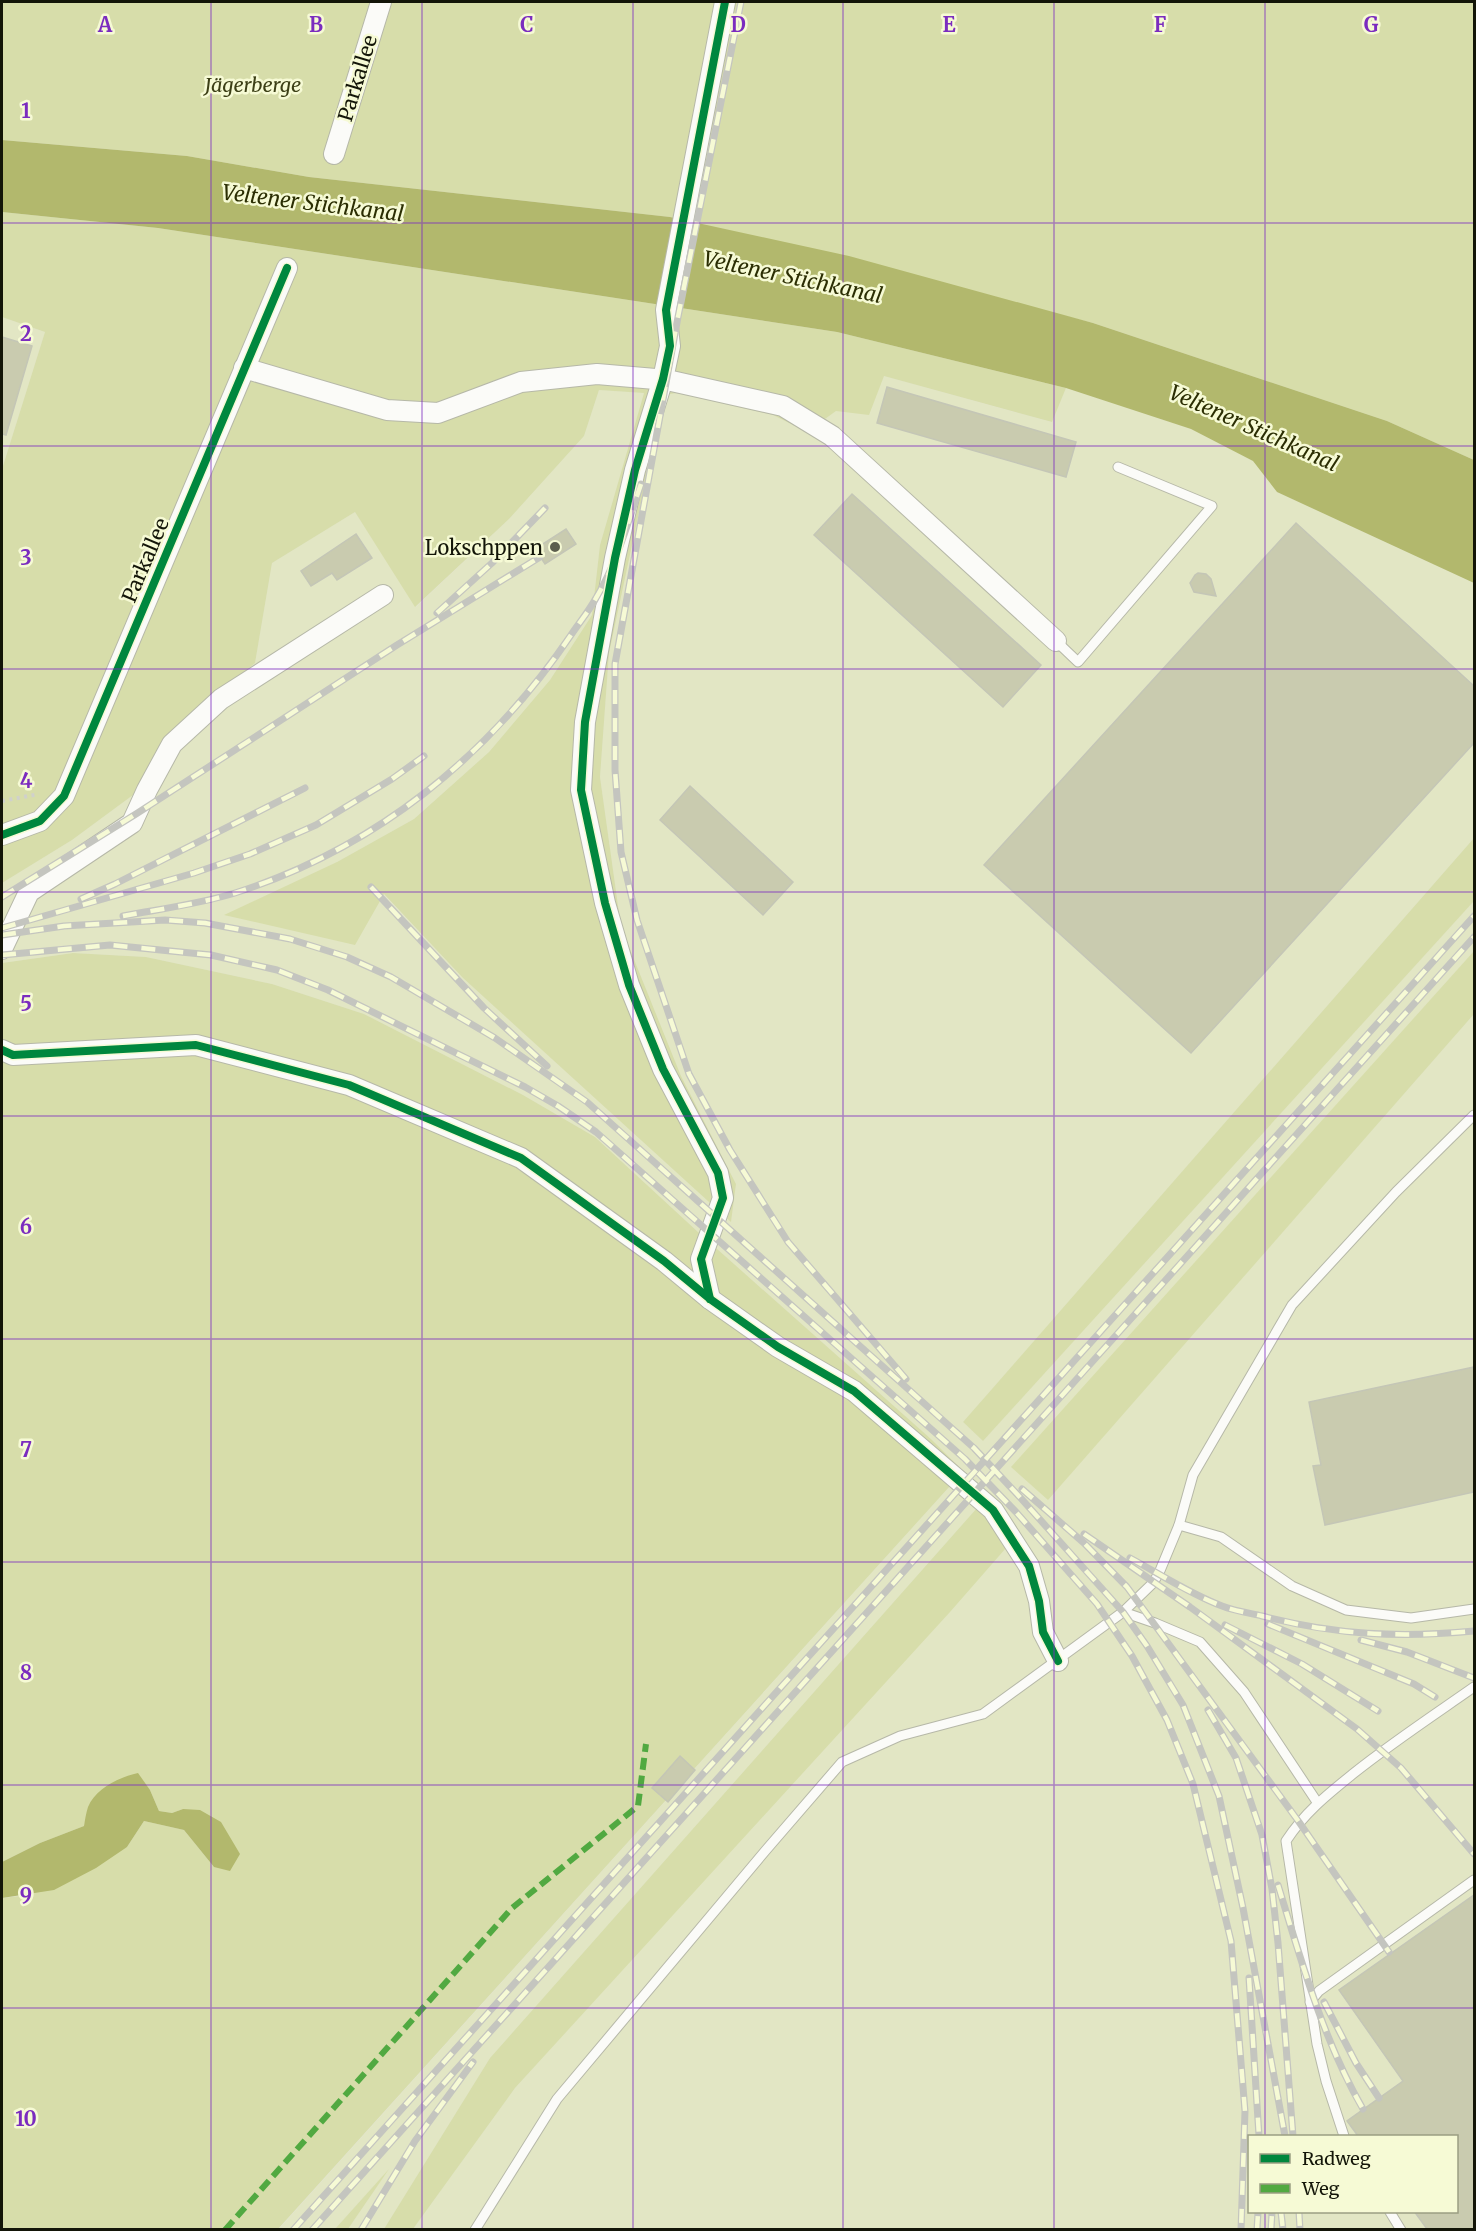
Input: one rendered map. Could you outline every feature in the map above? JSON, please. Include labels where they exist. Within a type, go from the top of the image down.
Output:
[{"type":"street","name":"Parkallee","points":[[334,154],[381,2]]},
{"type":"street","points":[[710,1299],[701,1259],[723,1198],[718,1173],[663,1069],[629,985],[605,903],[581,790],[585,722],[615,558],[635,470],[663,379],[670,346],[666,309],[725,2]]},
{"type":"street","name":"Parkallee","points":[[2,835],[40,821],[64,796],[287,268]]},
{"type":"street","points":[[244,368],[387,410],[438,413],[521,382],[597,374],[663,379],[783,406],[832,436],[1056,641]]},
{"type":"street","points":[[2,949],[29,892],[132,823],[147,789],[172,744],[221,699],[383,596]]},
{"type":"street","points":[[2,1050],[13,1055],[196,1045],[349,1085],[520,1158],[664,1261],[710,1299],[778,1347],[854,1391],[993,1510],[1029,1566],[1039,1601],[1043,1632],[1058,1661]]},
{"type":"lane","points":[[1056,641],[1078,662],[1212,506],[1118,467]]},
{"type":"lane","points":[[475,2229],[557,2099],[843,1762],[900,1736],[983,1714],[1123,1612],[1153,1583],[1179,1525],[1193,1475],[1292,1305],[1396,1192],[1474,1115]]},
{"type":"lane","points":[[1179,1525],[1221,1537],[1292,1586],[1346,1610],[1411,1618],[1474,1610]]},
{"type":"lane","points":[[1123,1612],[1200,1642],[1244,1692],[1317,1802]]},
{"type":"lane","points":[[1344,2135],[1317,2044],[1286,1840],[1317,1802],[1383,1750],[1474,1687]]},
{"type":"lane","points":[[1310,2002],[1319,1991],[1474,1880]]},
{"type":"lane","points":[[1391,2213],[1401,2229]]},
{"type":"path","points":[[2,801],[47,793]]},
{"type":"shaded area","points":[[2,317],[45,332],[2,469]]},
{"type":"shaded area","points":[[884,376],[1051,422],[1066,388],[1191,429],[1253,461],[1277,492],[1474,583],[1474,838],[963,1422],[983,1441],[1474,901],[1474,951],[1012,1467],[1048,1499],[1474,1014],[1474,2229],[413,2229],[515,2088],[1019,1533],[931,1439],[698,1232],[595,1137],[523,1095],[364,1014],[272,984],[146,957],[73,953],[2,963],[2,883],[72,840],[133,795],[175,729],[255,663],[272,563],[355,512],[416,607],[509,519],[584,436],[599,390],[644,393],[600,545],[592,615],[550,680],[489,752],[414,819],[337,862],[383,894],[463,978],[731,1221],[736,1184],[681,1076],[621,927],[600,777],[609,653],[617,595],[664,395],[677,393],[773,415],[807,432]]},
{"type":"shaded area","points":[[950,1486],[977,1508],[490,2058],[384,2229],[348,2229],[385,2174],[335,2229],[278,2230]]},
{"type":"green space","name":"Jägerberge","points":[[2,2],[1474,2],[1474,460],[1387,421],[1093,323],[670,217],[309,177],[187,156],[2,140]]},
{"type":"green space","points":[[2,212],[158,228],[837,332],[1066,388],[1052,422],[884,376],[869,415],[836,411],[807,432],[773,415],[677,393],[664,395],[609,653],[600,777],[621,927],[681,1076],[736,1184],[731,1222],[463,978],[384,894],[355,945],[224,915],[337,862],[414,819],[489,752],[550,680],[592,615],[600,545],[644,393],[599,390],[584,436],[509,519],[415,607],[355,512],[272,563],[255,663],[175,729],[133,795],[72,840],[2,883],[2,469],[45,332],[2,317]]},
{"type":"green space","points":[[1474,838],[1474,901],[983,1441],[963,1422]]},
{"type":"green space","points":[[1474,951],[1474,1014],[1048,1500],[1011,1467]]},
{"type":"green space","points":[[73,953],[146,957],[272,984],[364,1014],[523,1095],[595,1137],[698,1232],[931,1439],[998,1506],[1019,1533],[950,1612],[515,2088],[413,2229],[384,2229],[490,2058],[977,1508],[950,1486],[278,2229],[2,2229],[2,1898],[20,1896],[127,1847],[144,1821],[184,1830],[214,1867],[183,1809],[172,1813],[159,1811],[150,1790],[89,1806],[84,1826],[40,1843],[2,1862],[2,963]]},
{"type":"green space","points":[[389,2169],[348,2229],[335,2229]]},
{"type":"water","name":"Veltener Stichkanal","points":[[2,140],[187,156],[309,177],[670,217],[849,256],[1093,323],[1387,421],[1474,460],[1474,583],[1277,492],[1253,461],[1191,429],[1066,388],[837,332],[158,228],[2,212]]},
{"type":"water","points":[[138,1773],[150,1790],[159,1811],[172,1813],[183,1809],[200,1810],[221,1822],[240,1854],[230,1871],[214,1867],[184,1830],[144,1821],[127,1847],[96,1868],[54,1890],[2,1898],[2,1862],[40,1843],[84,1826],[88,1807],[97,1794],[116,1781]]},
{"type":"building","points":[[2,337],[32,346],[6,435],[2,434]]},
{"type":"building","points":[[887,387],[1076,442],[1066,477],[877,423]]},
{"type":"building","points":[[852,494],[1041,665],[1003,707],[814,535]]},
{"type":"building","points":[[1296,523],[1474,686],[1474,743],[1191,1053],[984,865]]},
{"type":"building","name":"Lokschppen","points":[[566,529],[576,544],[545,564],[535,549]]},
{"type":"building","points":[[356,534],[372,558],[337,580],[332,573],[311,586],[301,571]]},
{"type":"building","points":[[1198,573],[1206,574],[1211,579],[1216,596],[1194,592],[1190,583]]},
{"type":"building","points":[[690,786],[793,882],[763,915],[660,820]]},
{"type":"building","points":[[1474,1367],[1474,1492],[1325,1525],[1313,1466],[1321,1465],[1309,1402]]},
{"type":"building","points":[[680,1756],[695,1770],[668,1802],[652,1788]]},
{"type":"building","points":[[1474,1895],[1474,2229],[1427,2229],[1415,2213],[1458,2213],[1458,2135],[1357,2135],[1347,2121],[1403,2081],[1339,1990]]},
{"type":"railway","points":[[741,2],[678,317],[615,664],[615,770],[621,852],[637,920],[689,1074],[730,1150],[788,1242],[906,1379]]},
{"type":"railway","points":[[123,916],[221,897],[287,874],[335,851],[381,824],[425,793],[503,720],[539,679],[587,612],[616,557],[641,484]]},
{"type":"railway","points":[[437,613],[492,563],[545,508]]},
{"type":"railway","points":[[2,897],[136,814],[397,645],[540,557]]},
{"type":"railway","points":[[2,928],[194,873],[250,854],[316,825],[392,779],[424,756]]},
{"type":"railway","points":[[81,899],[305,788]]},
{"type":"railway","points":[[371,887],[484,1008],[547,1066]]},
{"type":"railway","points":[[293,2230],[1474,916]]},
{"type":"railway","points":[[2,935],[64,926],[165,920],[205,923],[290,939],[347,957],[391,977],[495,1038],[587,1102],[974,1448],[1123,1612],[1183,1705],[1219,1796],[1243,1908],[1285,2135]]},
{"type":"railway","points":[[312,2230],[1474,937]]},
{"type":"railway","points":[[2,955],[110,945],[211,955],[277,970],[328,990],[525,1087],[596,1132],[965,1459],[1016,1512],[1097,1604],[1132,1656],[1167,1720],[1193,1784],[1231,1941],[1245,2111],[1241,2230]]},
{"type":"railway","points":[[1022,1489],[1084,1543],[1127,1587],[1299,1822],[1389,1952]]},
{"type":"railway","points":[[1084,1534],[1190,1607],[1357,1729],[1401,1768],[1474,1854]]},
{"type":"railway","points":[[1130,1558],[1187,1590],[1237,1611],[1342,1631],[1393,1634],[1474,1631]]},
{"type":"railway","points":[[1268,1624],[1414,1684],[1435,1697]]},
{"type":"railway","points":[[1225,1625],[1302,1664],[1378,1711]]},
{"type":"railway","points":[[1361,1640],[1407,1652],[1474,1678]]},
{"type":"railway","points":[[1208,1710],[1236,1758],[1262,1835],[1272,1889],[1278,1943],[1293,2135]]},
{"type":"railway","points":[[1278,1885],[1304,1971],[1325,2028],[1363,2109]]},
{"type":"railway","points":[[1249,1978],[1259,2135]]},
{"type":"railway","points":[[1324,2002],[1356,2063],[1379,2098]]},
{"type":"railway","points":[[361,2230],[415,2141],[473,2062]]},
{"type":"railway","points":[[1257,2230],[1258,2213]]},
{"type":"railway","points":[[1271,2230],[1272,2213]]},
{"type":"railway","points":[[1281,2213],[1283,2230]]},
{"type":"railway","points":[[1299,2213],[1300,2230]]},
{"type":"marked path","points":[[225,2230],[512,1908],[638,1806],[646,1744]]},
{"type":"cycle path","points":[[710,1299],[701,1259],[723,1198],[718,1173],[663,1069],[629,985],[605,903],[581,790],[585,722],[615,558],[635,470],[663,379],[670,346],[666,310],[725,2]]},
{"type":"cycle path","points":[[2,835],[40,821],[64,796],[287,268]]},
{"type":"cycle path","points":[[2,1050],[13,1055],[196,1045],[349,1085],[521,1158],[778,1347],[854,1391],[993,1510],[1029,1566],[1039,1601],[1043,1632],[1058,1661]]},
{"type":"place","name":"Lokschppen","points":[[555,547]]}]
